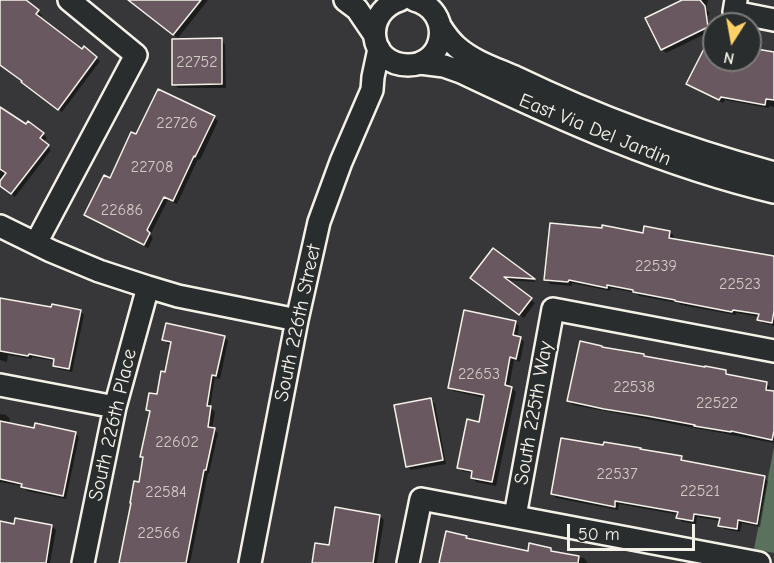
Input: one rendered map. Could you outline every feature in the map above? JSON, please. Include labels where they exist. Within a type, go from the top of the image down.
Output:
[{"type":"street","points":[[36,243],[136,54],[69,0]]},
{"type":"street","points":[[345,0],[357,9],[376,41]]},
{"type":"street","name":"South 226th Street","points":[[250,563],[297,320],[319,222],[341,162],[372,90],[375,24],[385,8],[400,0]]},
{"type":"street","name":"East Via Del Jardin","points":[[414,0],[425,4],[439,16],[448,39],[469,56],[644,133],[774,173]]},
{"type":"street","points":[[735,6],[774,20]]},
{"type":"street","points":[[372,90],[386,83],[398,72],[428,59],[439,44],[441,35],[439,16]]},
{"type":"street","name":"East Via Del Jardin","points":[[376,41],[384,56],[392,62],[401,65],[444,66],[608,139],[704,173],[774,192]]},
{"type":"street","points":[[0,226],[99,271],[148,287],[178,296],[297,320]]},
{"type":"street","name":"South 226th Place","points":[[83,563],[116,407],[148,287]]},
{"type":"street","name":"South 225th Way","points":[[515,516],[553,309],[774,351]]},
{"type":"street","points":[[0,384],[116,407]]},
{"type":"street","points":[[408,563],[421,499],[759,563]]},
{"type":"green space","points":[[774,447],[774,553],[754,549]]},
{"type":"building","points":[[0,0],[26,0],[39,10],[36,14],[82,49],[84,46],[97,57],[58,110],[0,65]]},
{"type":"building","points":[[128,0],[201,0],[173,35]]},
{"type":"building","points":[[682,0],[700,0],[705,6],[706,12],[702,12],[702,30],[661,50],[645,18]]},
{"type":"building","points":[[222,38],[222,84],[172,85],[172,39]]},
{"type":"building","points":[[762,50],[774,52],[774,100],[766,99],[765,105],[721,97],[719,100],[686,84],[702,53],[702,72],[762,72]]},
{"type":"building","points":[[158,89],[215,116],[173,201],[164,197],[147,230],[150,233],[144,245],[84,215],[104,175],[110,178],[131,132],[136,134]]},
{"type":"building","points":[[0,107],[26,124],[28,121],[44,133],[40,138],[49,145],[11,194],[0,186],[0,181],[6,173],[0,169]]},
{"type":"building","points":[[550,223],[602,228],[602,225],[643,233],[644,226],[670,231],[669,238],[774,256],[772,323],[757,320],[759,314],[733,310],[732,312],[607,285],[607,288],[569,280],[568,282],[544,280]]},
{"type":"building","points":[[493,248],[535,279],[504,277],[532,298],[519,315],[470,278]]},
{"type":"building","points":[[0,298],[81,310],[69,369],[53,366],[54,359],[0,351]]},
{"type":"building","points":[[464,310],[516,321],[513,335],[521,337],[516,359],[510,357],[505,385],[512,387],[492,482],[471,478],[472,471],[457,468],[467,419],[479,422],[484,395],[448,388]]},
{"type":"building","points":[[166,323],[225,336],[216,376],[212,375],[207,406],[211,406],[208,427],[215,428],[206,470],[204,470],[186,563],[119,563],[134,481],[139,482],[143,457],[140,457],[150,411],[146,410],[149,393],[157,394],[161,371],[165,372],[171,342],[162,340]]},
{"type":"building","points":[[580,341],[644,354],[644,356],[726,370],[726,374],[767,382],[766,390],[774,391],[772,440],[567,401]]},
{"type":"building","points":[[431,398],[443,460],[406,467],[394,405]]},
{"type":"building","points":[[0,421],[34,428],[35,423],[76,432],[63,496],[21,487],[22,484],[0,479]]},
{"type":"building","points":[[561,438],[641,448],[682,456],[681,460],[765,476],[757,524],[738,520],[737,529],[718,526],[720,518],[694,514],[693,521],[676,518],[678,512],[615,501],[615,507],[551,494]]},
{"type":"building","points":[[335,507],[380,515],[373,563],[312,563],[315,543],[329,545]]},
{"type":"building","points":[[15,518],[52,525],[46,563],[0,563],[0,521],[14,524]]},
{"type":"building","points":[[446,531],[467,536],[466,538],[528,551],[529,543],[551,548],[551,551],[579,556],[578,563],[439,563]]}]
